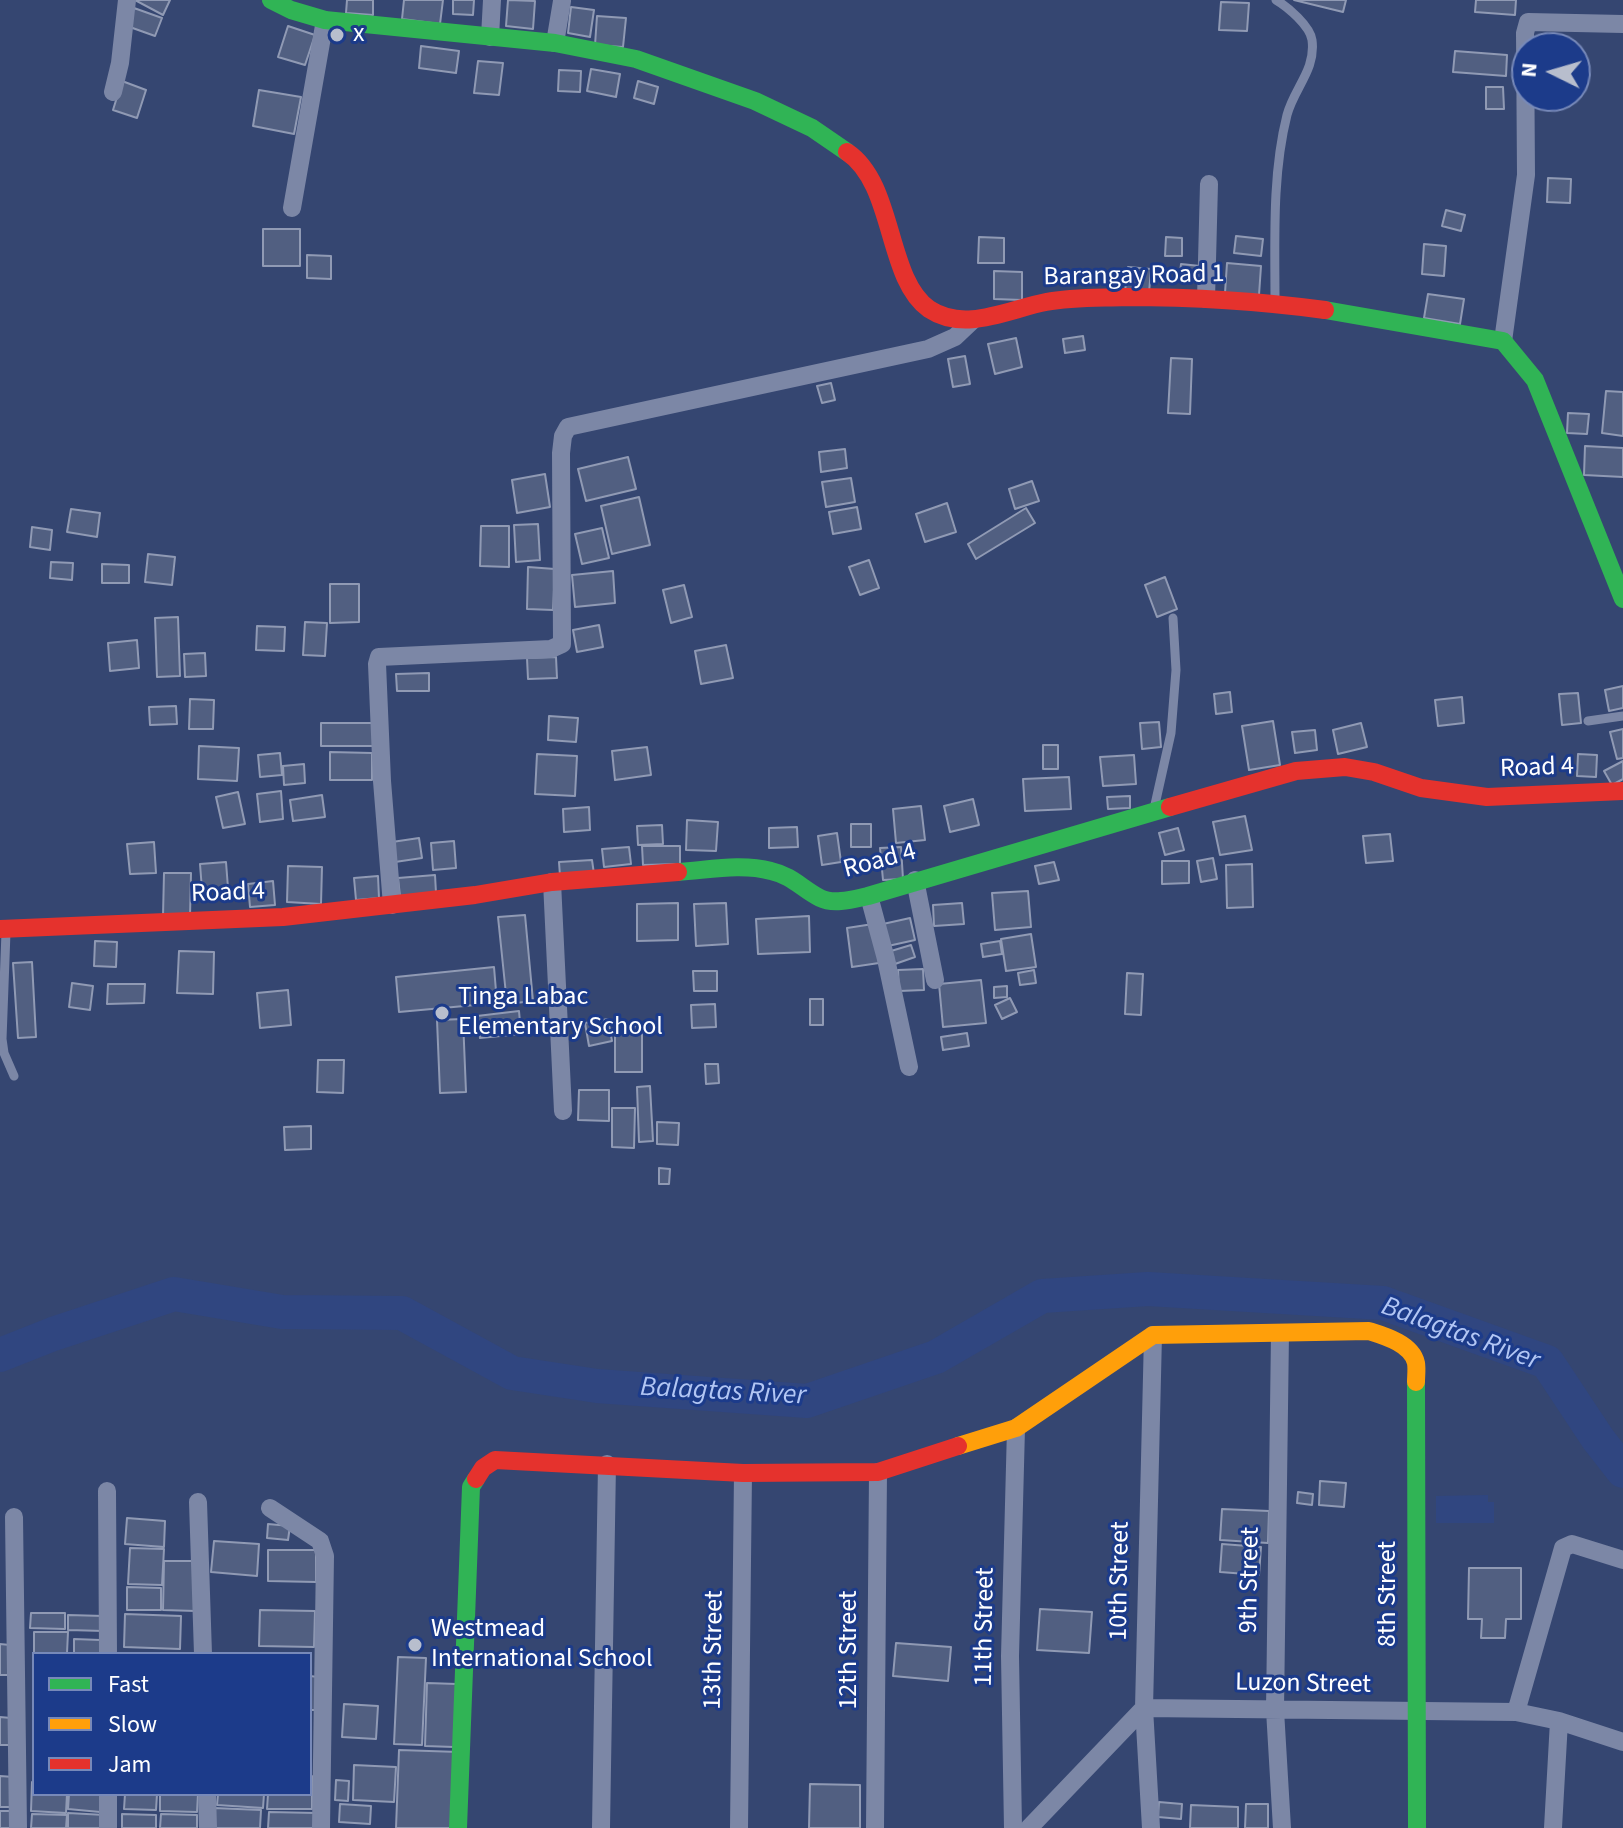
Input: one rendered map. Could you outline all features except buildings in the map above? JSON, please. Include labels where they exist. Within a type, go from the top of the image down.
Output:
[{"type":"street","points":[[113,92],[120,63],[127,0]]},
{"type":"street","name":"Barangay Road 1","points":[[271,0],[291,10],[325,20],[555,43],[636,59],[755,101],[812,128],[855,157],[870,175],[913,296],[928,311],[941,317],[973,320],[1064,299],[1206,299],[1275,304],[1503,341]]},
{"type":"street","points":[[490,37],[492,0]]},
{"type":"street","points":[[555,43],[562,1]]},
{"type":"street","points":[[292,208],[325,20]]},
{"type":"street","points":[[1623,24],[1528,22],[1525,33],[1526,175],[1503,341],[1535,380],[1623,599]]},
{"type":"street","points":[[1206,299],[1209,184]]},
{"type":"street","points":[[392,905],[382,781],[379,657],[537,650],[562,644],[561,453],[563,436],[568,427],[928,349],[955,337],[973,320]]},
{"type":"street","name":"Road 4","points":[[3,929],[283,917],[552,882],[741,867],[771,869],[799,882],[823,900],[869,896],[915,880],[1296,771],[1345,767],[1374,772],[1421,788],[1487,797],[1623,791]]},
{"type":"street","points":[[915,880],[935,980]]},
{"type":"street","points":[[552,882],[563,1111]]},
{"type":"street","points":[[869,896],[909,1067]]},
{"type":"street","name":"8th Street","points":[[1280,1333],[1369,1331],[1389,1336],[1405,1345],[1416,1360],[1417,1828]]},
{"type":"street","points":[[458,1828],[471,1487],[483,1468],[495,1460],[743,1473],[878,1472],[1016,1428],[1153,1335],[1280,1333]]},
{"type":"street","name":"9th Street","points":[[1280,1333],[1275,1710],[1282,1828]]},
{"type":"street","name":"10th Street","points":[[1151,1828],[1144,1708],[1153,1335]]},
{"type":"street","name":"11th Street","points":[[1013,1828],[1010,1656],[1016,1428]]},
{"type":"street","points":[[601,1828],[607,1464]]},
{"type":"street","name":"12th Street","points":[[875,1828],[878,1472]]},
{"type":"street","name":"13th Street","points":[[739,1828],[743,1473]]},
{"type":"street","points":[[107,1491],[108,1652]]},
{"type":"street","points":[[198,1502],[203,1652]]},
{"type":"street","points":[[270,1508],[320,1541],[325,1556],[321,1828]]},
{"type":"street","points":[[14,1517],[18,1828]]},
{"type":"street","points":[[1516,1712],[1563,1548],[1572,1544],[1623,1560]]},
{"type":"street","points":[[1029,1828],[1144,1708]]},
{"type":"street","name":"Luzon Street","points":[[1144,1708],[1516,1712],[1559,1721],[1623,1742]]},
{"type":"street","points":[[1553,1828],[1559,1721]]},
{"type":"street","points":[[108,1796],[108,1828]]},
{"type":"street","points":[[207,1796],[208,1828]]},
{"type":"lane","points":[[1275,304],[1275,199],[1287,113],[1312,62],[1312,36],[1276,0]]},
{"type":"lane","points":[[1153,812],[1171,733],[1176,670],[1173,618]]},
{"type":"lane","points":[[1588,721],[1623,716]]},
{"type":"lane","points":[[3,929],[2,1039],[4,1053],[14,1076]]},
{"type":"water","points":[[1488,1495],[1488,1502],[1494,1502],[1494,1523],[1436,1523],[1436,1496]]},
{"type":"waterway","name":"Balagtas River","points":[[0,1355],[174,1294],[282,1312],[402,1313],[512,1373],[597,1386],[807,1401],[936,1357],[1042,1296],[1148,1289],[1383,1303],[1547,1362],[1623,1471]]},
{"type":"traffic: fast","points":[[271,0],[291,10],[325,20],[555,43],[636,59],[755,101],[812,128],[847,152]]},
{"type":"traffic: fast","points":[[1325,310],[1503,341],[1535,380],[1623,599]]},
{"type":"traffic: fast","points":[[678,872],[760,869],[785,876],[820,898],[844,901],[1170,807]]},
{"type":"traffic: fast","points":[[1416,1382],[1417,1828]]},
{"type":"traffic: fast","points":[[458,1828],[471,1487],[476,1479]]},
{"type":"traffic: slow","points":[[958,1446],[1016,1428],[1153,1335],[1369,1331],[1383,1335],[1409,1351],[1416,1363],[1416,1382]]},
{"type":"traffic: jam","points":[[847,152],[863,167],[874,186],[897,255],[915,295],[929,309],[943,316],[972,319],[1056,300],[1125,297],[1225,300],[1325,310]]},
{"type":"traffic: jam","points":[[1170,807],[1296,771],[1345,767],[1374,772],[1421,788],[1487,797],[1623,791]]},
{"type":"traffic: jam","points":[[0,929],[283,917],[475,895],[552,882],[678,872]]},
{"type":"traffic: jam","points":[[476,1479],[483,1468],[495,1460],[743,1473],[878,1472],[958,1446]]},
{"type":"place","name":"x","points":[[337,35]]},
{"type":"place","name":"Tinga Labac Elementary School","points":[[442,1013]]},
{"type":"place","name":"Westmead International School","points":[[415,1645]]}]
